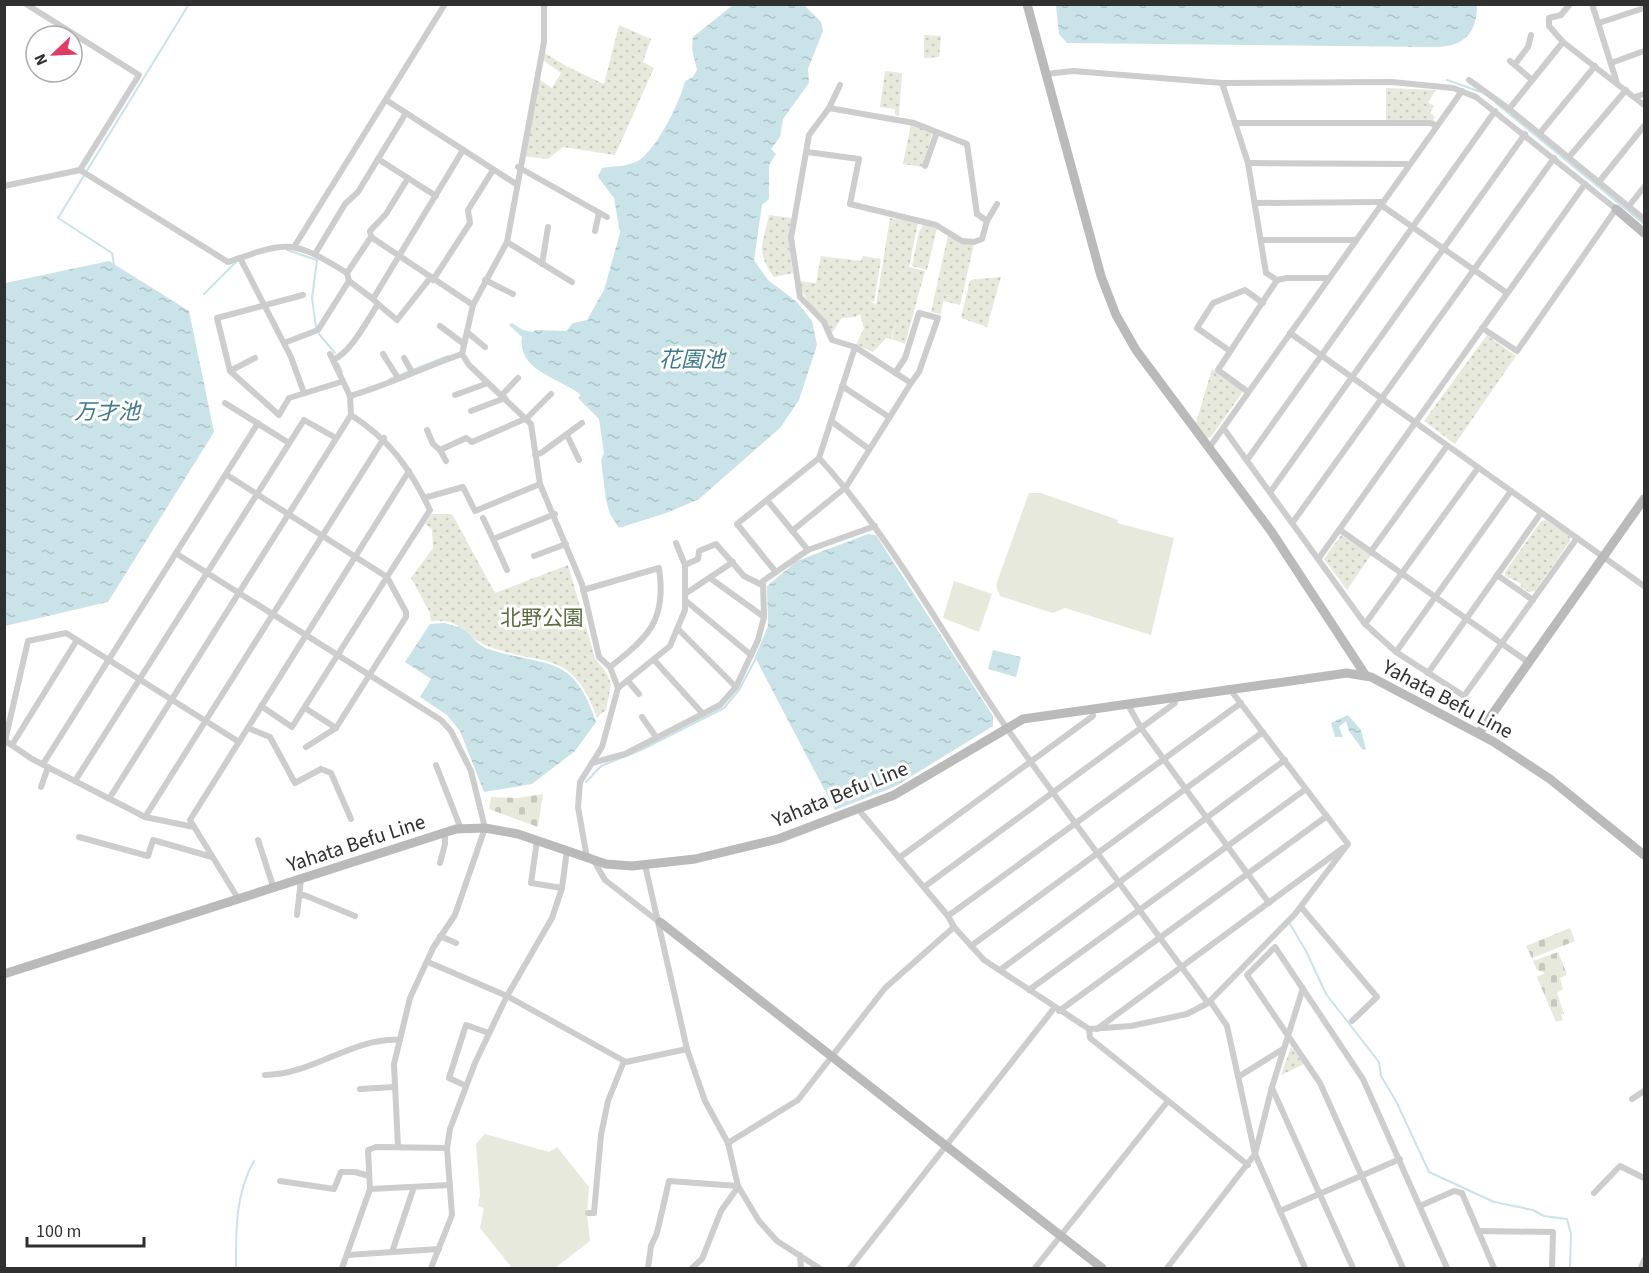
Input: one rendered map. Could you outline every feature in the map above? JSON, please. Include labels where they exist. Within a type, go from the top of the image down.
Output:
[{"type":"main road","points":[[1027,4],[1101,276],[1116,315],[1136,350],[1271,531],[1366,676]]},
{"type":"main road","points":[[1616,209],[1644,233]]},
{"type":"main road","points":[[1479,734],[1644,499]]},
{"type":"main road","name":"Yahata Befu Line","points":[[4,974],[461,829],[485,828],[537,840],[590,859],[645,865],[746,849],[858,809],[915,784],[1006,727],[1032,716],[1347,673],[1366,676],[1479,734],[1536,769],[1644,855]]},
{"type":"main road","points":[[660,922],[1102,1269]]},
{"type":"street","points":[[26,4],[139,75],[80,170]]},
{"type":"street","points":[[294,247],[445,4]]},
{"type":"street","points":[[462,354],[474,305],[485,280],[507,242],[518,167],[544,42],[544,4]]},
{"type":"street","points":[[1570,4],[1561,15],[1550,18],[1549,26],[1563,42],[1644,105]]},
{"type":"street","points":[[1592,4],[1617,83]]},
{"type":"street","points":[[1599,23],[1644,8]]},
{"type":"street","points":[[1531,35],[1528,46],[1512,63],[1532,79]]},
{"type":"street","points":[[1509,109],[1563,42]]},
{"type":"street","points":[[1611,63],[1644,51]]},
{"type":"street","points":[[1540,133],[1594,66]]},
{"type":"street","points":[[1046,74],[1073,71],[1222,83],[1392,82],[1441,86],[1462,91],[1496,111],[1616,209],[1517,351],[1482,328]]},
{"type":"street","points":[[1470,80],[1540,133],[1644,219]]},
{"type":"street","points":[[1222,83],[1248,163],[1266,273],[1277,280],[1329,278]]},
{"type":"street","points":[[840,85],[829,108],[813,126],[809,135],[791,238],[800,297],[824,322],[832,340],[855,347],[910,383]]},
{"type":"street","points":[[1569,157],[1626,90]]},
{"type":"street","points":[[1209,448],[1462,91]]},
{"type":"street","points":[[1635,97],[1644,94]]},
{"type":"street","points":[[386,100],[516,184]]},
{"type":"street","points":[[829,108],[914,123],[967,144],[977,214],[987,220]]},
{"type":"street","points":[[1247,459],[1496,111]]},
{"type":"street","points":[[315,254],[345,204],[358,192],[406,113]]},
{"type":"street","points":[[1235,123],[1431,123],[1437,126]]},
{"type":"street","points":[[1599,182],[1644,126]]},
{"type":"street","points":[[926,165],[937,132]]},
{"type":"street","points":[[1271,491],[1525,134]]},
{"type":"street","points":[[109,799],[351,415],[350,396],[341,382],[331,357],[339,357],[358,339],[375,301],[400,256],[463,150]]},
{"type":"street","points":[[807,152],[859,159],[850,204],[936,225],[962,241],[974,242],[982,239],[987,220],[997,204]]},
{"type":"street","points":[[1293,522],[1554,158]]},
{"type":"street","points":[[378,159],[436,196]]},
{"type":"street","points":[[1248,163],[1410,164]]},
{"type":"street","points":[[518,167],[607,217]]},
{"type":"street","points":[[4,186],[80,170],[228,262],[272,247],[294,247],[315,254],[346,273],[349,281],[375,301],[395,322],[414,307],[470,223],[468,210],[493,170]]},
{"type":"street","points":[[346,273],[370,237],[370,231],[386,214],[408,178]]},
{"type":"street","points":[[1319,558],[1585,184]]},
{"type":"street","points":[[1629,206],[1644,187]]},
{"type":"street","points":[[1255,203],[1382,204],[1507,293]]},
{"type":"street","points":[[595,231],[599,213]]},
{"type":"street","points":[[542,264],[548,227]]},
{"type":"street","points":[[370,237],[474,305]]},
{"type":"street","points":[[1261,240],[1355,240]]},
{"type":"street","points":[[507,242],[572,282]]},
{"type":"street","points":[[240,258],[284,343],[304,393]]},
{"type":"street","points":[[485,280],[513,294]]},
{"type":"street","points":[[1248,392],[1218,370],[1277,280]]},
{"type":"street","points":[[284,343],[318,330],[332,314],[349,281]]},
{"type":"street","points":[[1230,351],[1197,328],[1213,303],[1245,290],[1263,303]]},
{"type":"street","points":[[303,295],[290,302],[264,305],[217,318],[231,371],[279,414],[290,398],[341,382]]},
{"type":"street","points":[[792,531],[846,487],[919,372],[938,318],[919,313],[905,358],[895,372]]},
{"type":"street","points":[[440,326],[464,344]]},
{"type":"street","points":[[468,332],[485,347]]},
{"type":"street","points":[[1290,333],[1644,586]]},
{"type":"street","points":[[775,571],[737,524],[819,458],[855,347]]},
{"type":"street","points":[[383,354],[398,378]]},
{"type":"street","points":[[350,396],[462,354]]},
{"type":"street","points":[[462,354],[488,383],[531,424],[540,484],[555,514],[583,590],[599,657],[610,667],[618,688],[602,747],[580,782],[578,807],[590,859],[605,880],[660,922]]},
{"type":"street","points":[[231,371],[255,357]]},
{"type":"street","points":[[404,358],[412,372]]},
{"type":"street","points":[[471,411],[504,397],[518,378]]},
{"type":"street","points":[[455,395],[488,383]]},
{"type":"street","points":[[842,386],[889,417]]},
{"type":"street","points":[[472,442],[489,438],[527,418],[551,394]]},
{"type":"street","points":[[225,402],[290,443]]},
{"type":"street","points":[[261,706],[292,727],[340,655],[430,510],[410,471],[384,438],[351,415]]},
{"type":"street","points":[[75,782],[304,420],[336,438]]},
{"type":"street","points":[[831,421],[869,449]]},
{"type":"street","points":[[41,787],[46,766],[108,660],[258,423]]},
{"type":"street","points":[[535,455],[582,423]]},
{"type":"street","points":[[1224,429],[1365,624],[1396,652],[1464,696],[1577,538]]},
{"type":"street","points":[[427,430],[433,444],[440,450],[446,461]]},
{"type":"street","points":[[567,435],[579,460]]},
{"type":"street","points":[[145,817],[384,438]]},
{"type":"street","points":[[440,450],[466,438],[472,442],[475,450]]},
{"type":"street","points":[[1372,550],[1447,446]]},
{"type":"street","points":[[819,458],[846,487],[875,526],[1006,727],[1227,1026],[1255,1154],[1305,1269]]},
{"type":"street","points":[[1365,624],[1478,468]]},
{"type":"street","points":[[239,900],[190,820],[410,471]]},
{"type":"street","points":[[227,474],[387,577],[406,612],[406,617],[336,728],[306,747]]},
{"type":"street","points":[[424,498],[463,487],[475,511],[540,484]]},
{"type":"street","points":[[1396,652],[1510,491]]},
{"type":"street","points":[[497,493],[500,500]]},
{"type":"street","points":[[767,500],[807,550]]},
{"type":"street","points":[[1428,673],[1541,513]]},
{"type":"street","points":[[493,539],[516,533],[555,514]]},
{"type":"street","points":[[478,527],[484,521],[507,570]]},
{"type":"street","points":[[591,763],[625,754],[720,705],[736,687],[752,655],[764,616],[762,585],[775,571],[807,550],[875,526]]},
{"type":"street","points":[[1340,530],[1372,550],[1528,662]]},
{"type":"street","points":[[618,688],[655,661],[670,646],[678,629],[685,597],[685,565],[676,543]]},
{"type":"street","points":[[534,556],[566,544]]},
{"type":"street","points":[[685,565],[698,559],[699,550],[716,544],[744,576],[762,585]]},
{"type":"street","points":[[177,554],[441,720],[451,731],[471,771],[485,828],[455,915],[440,936],[410,998],[394,1064],[398,1147]]},
{"type":"street","points":[[685,597],[733,562]]},
{"type":"street","points":[[583,590],[659,568],[662,599],[652,628],[640,643],[610,667]]},
{"type":"street","points":[[1497,574],[1533,600]]},
{"type":"street","points":[[710,578],[764,616]]},
{"type":"street","points":[[685,597],[752,655]]},
{"type":"street","points":[[678,629],[736,687]]},
{"type":"street","points":[[8,744],[28,641],[66,633],[239,742]]},
{"type":"street","points":[[8,744],[76,640]]},
{"type":"street","points":[[655,661],[704,714]]},
{"type":"street","points":[[628,681],[639,694]]},
{"type":"street","points":[[1229,688],[1348,844]]},
{"type":"street","points":[[924,887],[1175,703],[1175,696]]},
{"type":"street","points":[[1126,702],[1141,728],[1269,903]]},
{"type":"street","points":[[948,916],[1241,703]]},
{"type":"street","points":[[305,708],[336,728]]},
{"type":"street","points":[[899,858],[1093,716],[1092,708]]},
{"type":"street","points":[[642,717],[656,737]]},
{"type":"street","points":[[248,728],[270,737],[295,783],[321,769],[331,774],[346,799],[351,819]]},
{"type":"street","points":[[971,946],[1263,732]]},
{"type":"street","points":[[8,744],[75,782],[145,817],[194,827]]},
{"type":"street","points":[[1000,970],[1285,760]]},
{"type":"street","points":[[436,765],[461,829]]},
{"type":"street","points":[[1029,990],[1306,789]]},
{"type":"street","points":[[858,809],[971,946],[1000,970],[1089,1029],[1131,1026],[1188,1014],[1209,1002],[1301,906],[1348,844]]},
{"type":"street","points":[[850,1269],[946,1145],[1057,1009],[1161,938],[1327,816]]},
{"type":"street","points":[[440,863],[445,844],[445,833]]},
{"type":"street","points":[[79,837],[148,856],[153,840]]},
{"type":"street","points":[[145,837],[212,857]]},
{"type":"street","points":[[258,840],[274,889]]},
{"type":"street","points":[[537,840],[531,883],[562,888]]},
{"type":"street","points":[[1097,1029],[1348,844]]},
{"type":"street","points":[[431,1269],[452,1215],[447,1148],[450,1129],[489,1033],[507,996],[552,918],[562,888],[567,850]]},
{"type":"street","points":[[645,865],[660,922],[687,1049],[705,1101],[728,1143],[738,1186],[759,1221],[771,1235],[819,1269]]},
{"type":"street","points":[[297,915],[301,880]]},
{"type":"street","points":[[299,896],[304,895],[354,916]]},
{"type":"street","points":[[1301,906],[1377,997],[1352,1021]]},
{"type":"street","points":[[728,1143],[798,1100],[885,988],[954,927]]},
{"type":"street","points":[[440,936],[456,943]]},
{"type":"street","points":[[1402,1269],[1320,1083],[1247,975],[1275,947],[1363,1079],[1448,1269]]},
{"type":"street","points":[[428,962],[507,996],[624,1061],[633,1062],[687,1049]]},
{"type":"street","points":[[1167,1269],[1255,1154],[1272,1087],[1302,988]]},
{"type":"street","points":[[466,1086],[449,1078],[466,1025],[489,1033]]},
{"type":"street","points":[[1089,1029],[1090,1038],[1248,1165]]},
{"type":"street","points":[[265,1075],[334,1057],[378,1039],[400,1040]]},
{"type":"street","points":[[1238,1077],[1284,1048]]},
{"type":"street","points":[[588,1213],[594,1213],[608,1101],[624,1061]]},
{"type":"street","points":[[360,1089],[394,1087]]},
{"type":"street","points":[[1272,1087],[1353,1269]]},
{"type":"street","points":[[1632,1099],[1644,1091]]},
{"type":"street","points":[[1035,1269],[1168,1101]]},
{"type":"street","points":[[342,1269],[370,1189],[368,1150],[376,1147],[447,1148]]},
{"type":"street","points":[[1280,1211],[1400,1159]]},
{"type":"street","points":[[1594,1193],[1620,1166],[1644,1178]]},
{"type":"street","points":[[280,1181],[334,1189],[341,1172],[369,1176]]},
{"type":"street","points":[[648,1269],[651,1246],[657,1233],[669,1181],[738,1186]]},
{"type":"street","points":[[370,1189],[450,1185]]},
{"type":"street","points":[[692,1269],[702,1259],[721,1211],[738,1186]]},
{"type":"street","points":[[392,1252],[414,1187]]},
{"type":"street","points":[[1420,1206],[1454,1191],[1462,1193],[1494,1269]]},
{"type":"street","points":[[1478,1231],[1553,1232],[1552,1269]]},
{"type":"street","points":[[347,1256],[439,1249]]},
{"type":"street","points":[[800,1255],[801,1269]]},
{"type":"street","points":[[1641,1269],[1644,1260]]},
{"type":"green space","points":[[619,25],[651,39],[643,62],[654,68],[615,155],[563,147],[548,159],[522,156],[537,78],[552,88],[561,73],[541,59],[543,52],[604,84]]},
{"type":"green space","points":[[924,35],[941,36],[939,57],[924,58]]},
{"type":"green space","points":[[885,71],[902,73],[899,116],[895,115],[895,109],[880,107]]},
{"type":"green space","points":[[1386,88],[1436,90],[1428,102],[1434,106],[1430,112],[1435,117],[1433,120],[1386,120]]},
{"type":"green space","points":[[911,124],[933,132],[922,167],[903,164]]},
{"type":"green space","points":[[769,215],[792,218],[789,244],[793,273],[774,277],[764,261],[762,247]]},
{"type":"green space","points":[[890,218],[918,223],[909,267],[925,271],[905,344],[892,339],[897,318],[891,339],[886,338],[873,352],[856,345],[864,328],[860,314],[855,317],[842,318],[831,334],[804,295],[798,281],[816,283],[821,256],[861,261],[863,256],[881,259],[874,302],[869,300],[876,305]]},
{"type":"green space","points":[[923,225],[937,228],[927,270],[912,266],[919,232]]},
{"type":"green space","points":[[948,235],[974,244],[960,305],[943,301],[941,314],[931,312]]},
{"type":"green space","points":[[1001,277],[987,327],[961,318],[970,280]]},
{"type":"green space","points":[[1487,335],[1516,356],[1455,444],[1424,421]]},
{"type":"green space","points":[[1212,369],[1242,393],[1211,437],[1207,438],[1196,423]]},
{"type":"green space","points":[[1029,493],[1041,493],[1118,520],[1117,523],[1174,538],[1151,635],[1065,608],[1053,613],[1000,596],[996,585]]},
{"type":"green space","name":"北野公園","points":[[431,514],[452,514],[495,593],[568,565],[595,658],[607,674],[611,684],[606,710],[597,717],[577,679],[566,670],[554,664],[488,646],[451,623],[431,621],[430,613],[411,578],[433,548],[432,529],[425,524]]},
{"type":"green space","points":[[1546,520],[1570,537],[1570,541],[1535,591],[1529,592],[1520,587],[1522,584],[1505,576],[1505,572],[1541,521]]},
{"type":"green space","points":[[1341,535],[1371,555],[1347,590],[1324,559]]},
{"type":"green space","points":[[954,581],[992,594],[979,632],[943,618]]},
{"type":"green space","points":[[543,794],[538,827],[489,809],[491,797],[517,798]]},
{"type":"green space","points":[[1570,928],[1575,941],[1532,958],[1526,946]]},
{"type":"green space","points":[[1558,952],[1567,975],[1560,978],[1563,989],[1557,993],[1564,1014],[1561,1014],[1563,1020],[1556,1022],[1537,977],[1545,973],[1537,970],[1533,961]]},
{"type":"green space","points":[[1291,1047],[1304,1064],[1281,1075]]},
{"type":"green space","points":[[485,1134],[549,1152],[557,1147],[589,1187],[587,1214],[590,1241],[555,1268],[512,1268],[480,1228],[484,1208],[478,1206],[480,1195],[476,1144]]},
{"type":"water","points":[[1477,4],[1475,23],[1467,36],[1455,44],[1436,47],[1067,43],[1059,34],[1056,5]]},
{"type":"water","name":"花園池","points":[[733,5],[804,5],[821,22],[823,31],[808,69],[809,83],[783,119],[780,137],[771,149],[776,154],[769,165],[769,199],[762,205],[754,260],[768,280],[797,302],[812,321],[817,345],[799,400],[780,428],[699,499],[669,512],[619,528],[610,514],[606,500],[601,460],[604,453],[599,419],[578,398],[581,395],[533,366],[522,349],[522,337],[509,325],[512,323],[523,330],[532,332],[536,330],[566,331],[573,323],[587,320],[604,290],[620,233],[614,198],[598,177],[602,168],[633,163],[649,152],[668,122],[685,81],[693,77],[697,70],[692,49],[693,37]]},
{"type":"water","name":"万才池","points":[[109,261],[189,311],[214,432],[108,602],[5,626],[5,283]]},
{"type":"water","points":[[868,534],[876,535],[993,716],[993,726],[894,787],[835,810],[755,657],[768,626],[767,586],[797,561]]},
{"type":"water","points":[[445,623],[463,629],[488,649],[556,666],[578,684],[587,700],[596,722],[575,751],[532,784],[484,792],[460,731],[447,715],[420,697],[431,679],[405,662],[430,624]]},
{"type":"water","points":[[993,650],[1021,657],[1016,677],[988,669]]},
{"type":"water","points":[[1348,715],[1361,730],[1366,749],[1363,750],[1349,731],[1346,721],[1339,727],[1343,737],[1335,737],[1331,723]]},
{"type":"waterway","points":[[114,265],[112,253],[58,218],[189,4]]},
{"type":"waterway","points":[[1447,80],[1481,92]]},
{"type":"waterway","points":[[1496,103],[1644,224]]},
{"type":"waterway","points":[[287,250],[317,260],[312,298],[316,327]]},
{"type":"waterway","points":[[204,294],[236,262]]},
{"type":"waterway","points":[[319,334],[335,353]]},
{"type":"waterway","points":[[390,379],[448,356]]},
{"type":"waterway","points":[[338,363],[342,372]]},
{"type":"waterway","points":[[586,782],[601,766],[641,750],[724,708],[739,690],[756,658]]},
{"type":"waterway","points":[[1290,924],[1306,951],[1326,994],[1379,1062],[1381,1076],[1396,1101],[1429,1172],[1494,1202],[1533,1210],[1544,1216],[1567,1219],[1571,1234],[1570,1268]]},
{"type":"waterway","points":[[236,1268],[240,1200],[254,1161]]}]
